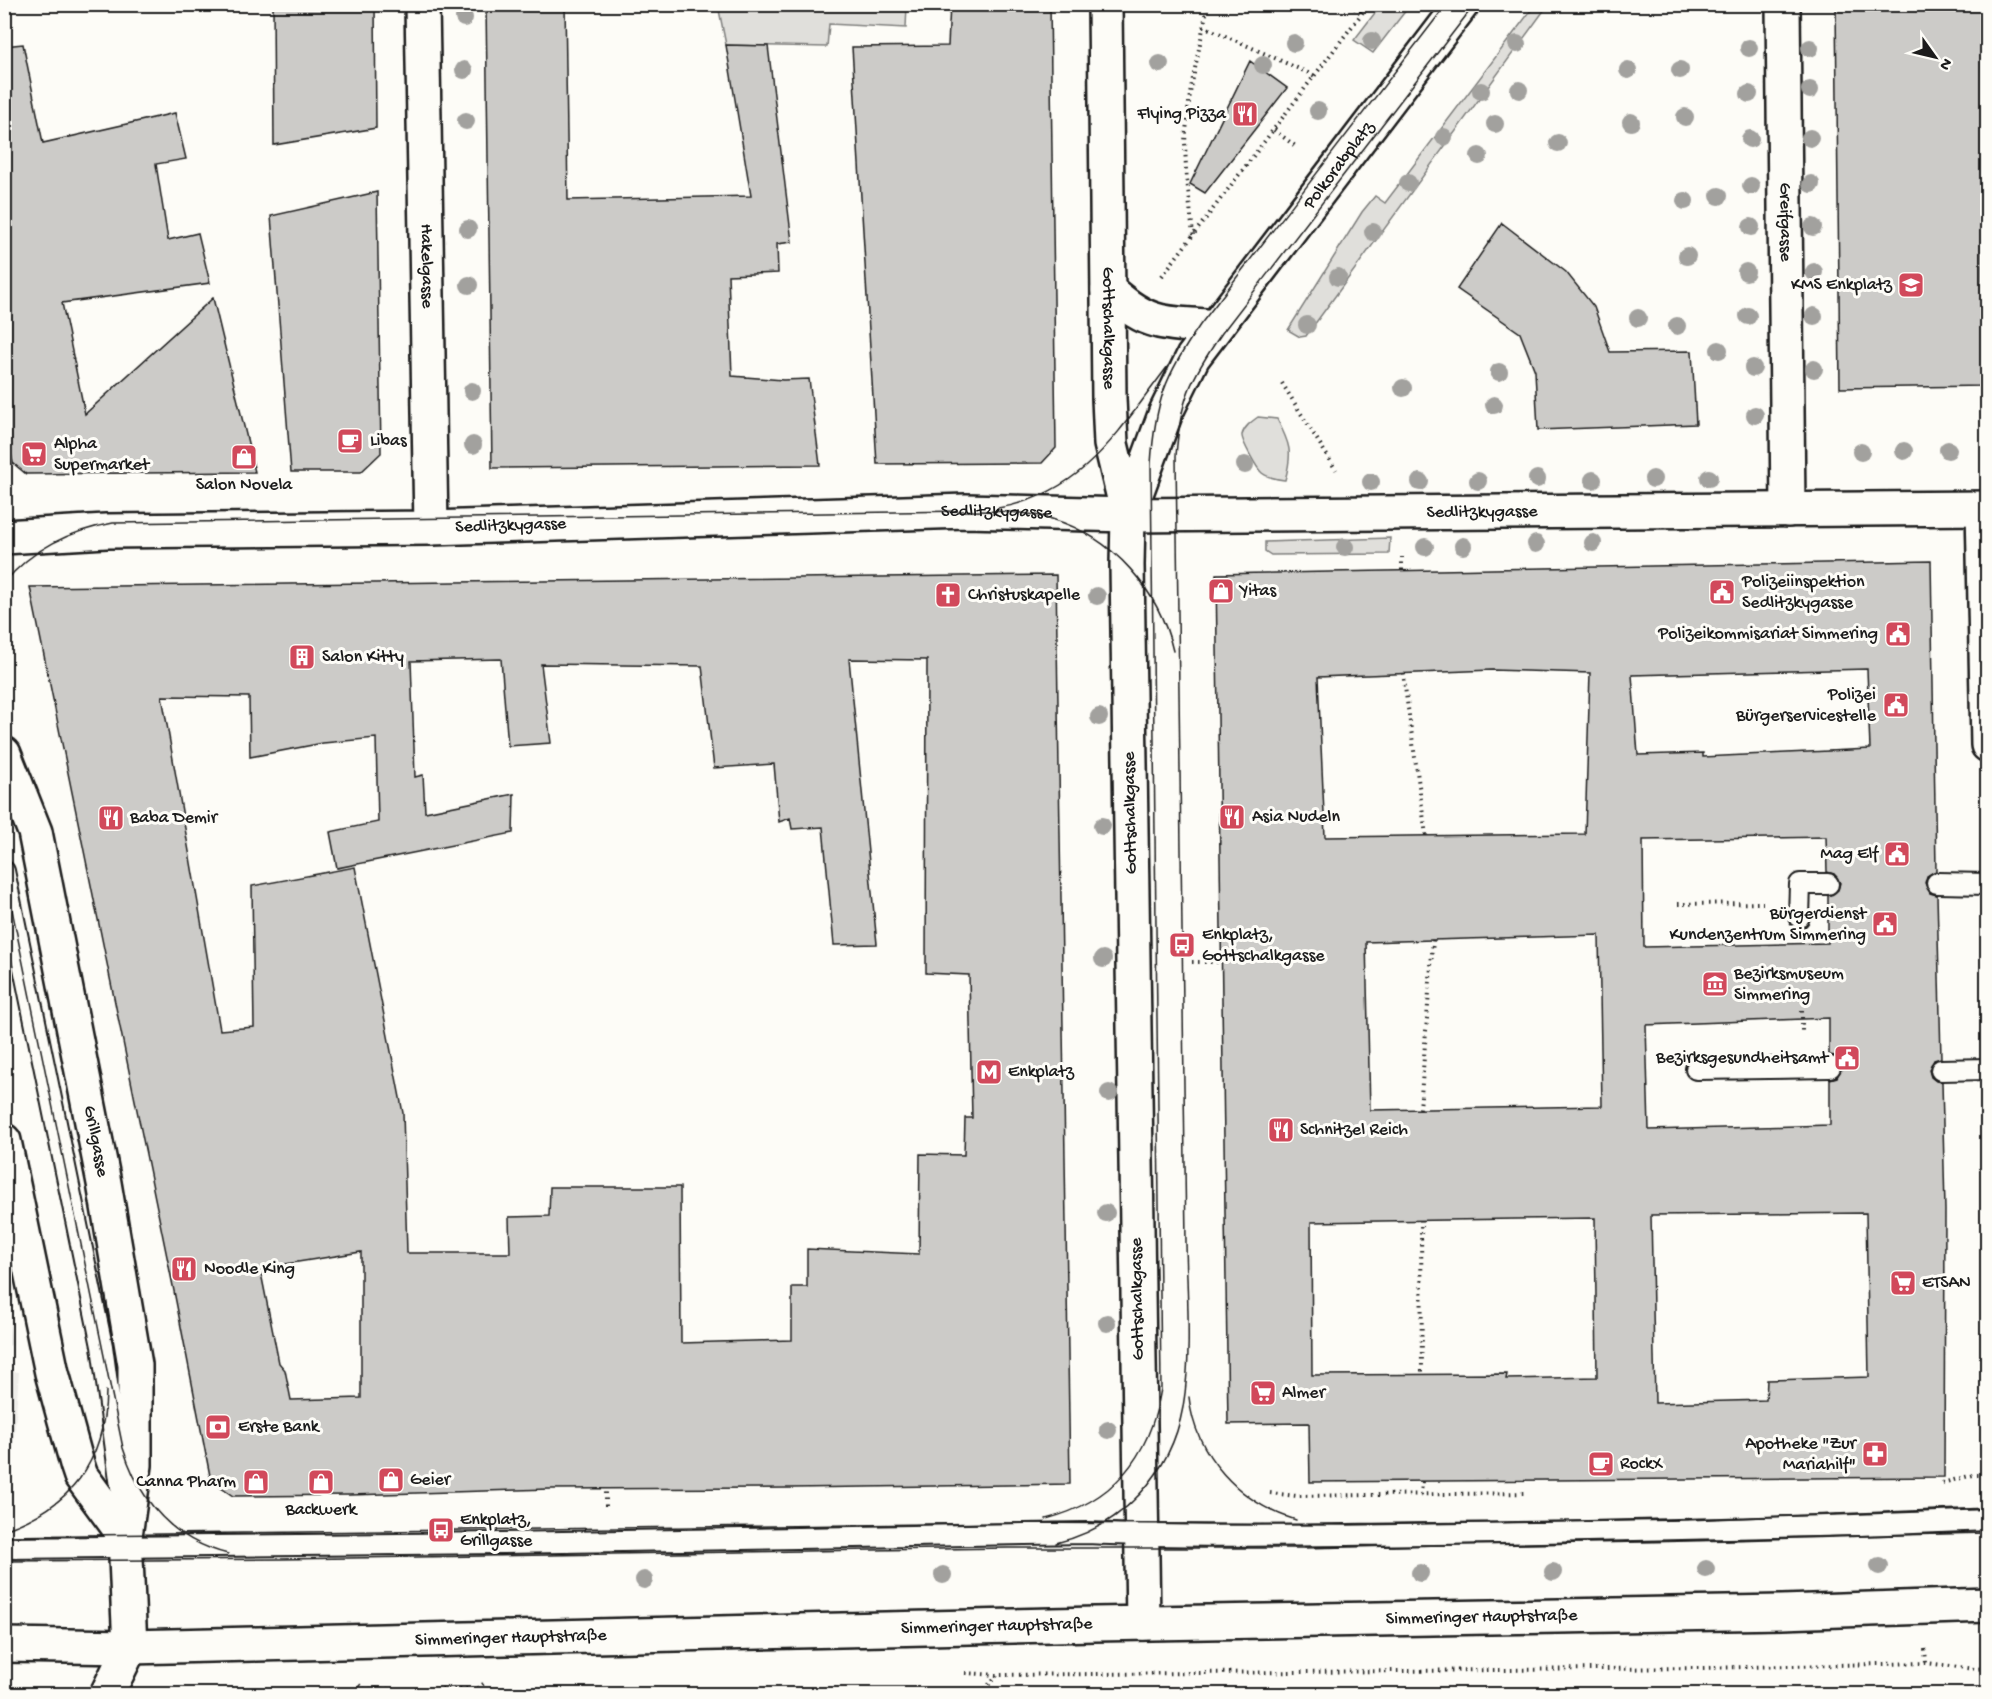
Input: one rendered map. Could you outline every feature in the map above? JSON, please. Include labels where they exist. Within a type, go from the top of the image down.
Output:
[{"type":"main road","name":"Hakelgasse","points":[[422,4],[431,528]]},
{"type":"main road","name":"Gottschalkgasse","points":[[1105,4],[1107,349],[1112,444],[1128,515],[1127,589],[1143,1623]]},
{"type":"main road","name":"Polkorabplatz","points":[[1128,515],[1166,412],[1193,357],[1462,4]]},
{"type":"main road","name":"Greifgasse","points":[[1783,4],[1788,510]]},
{"type":"main road","points":[[1108,290],[1134,310],[1152,319],[1215,327]]},
{"type":"main road","name":"Sedlitzkygasse","points":[[4,537],[106,531],[431,528],[966,511],[1128,515],[1985,508]]},
{"type":"main road","points":[[1985,508],[1988,745]]},
{"type":"main road","name":"Grillgasse","points":[[4,754],[35,832],[104,1183],[135,1365],[135,1465],[126,1542],[130,1647]]},
{"type":"main road","points":[[4,1141],[52,1373],[77,1464],[81,1476],[126,1542]]},
{"type":"main road","name":"Simmeringer Hauptstraße","points":[[4,1645],[130,1647],[1143,1623],[1782,1612],[1988,1605]]},
{"type":"main road","points":[[107,1695],[130,1647]]},
{"type":"lane","name":"Grillgasse","points":[[4,870],[102,1346],[119,1464],[126,1542]]},
{"type":"lane","points":[[1800,910],[1800,884],[1828,884]]},
{"type":"lane","points":[[1937,884],[1988,884]]},
{"type":"lane","points":[[1696,1069],[1830,1067]]},
{"type":"lane","points":[[1941,1070],[1988,1069]]},
{"type":"lane","points":[[4,1548],[126,1542],[1087,1533],[1141,1535],[1589,1532],[1988,1520]]},
{"type":"path","points":[[1193,235],[1185,141],[1190,93],[1208,4]]},
{"type":"path","points":[[1350,4],[1362,14]]},
{"type":"path","points":[[1156,284],[1369,4]]},
{"type":"path","points":[[1203,26],[1315,76]]},
{"type":"path","points":[[1274,130],[1295,145]]},
{"type":"path","points":[[1282,383],[1338,473]]},
{"type":"path","points":[[1403,673],[1426,835]]},
{"type":"path","points":[[1678,904],[1800,910]]},
{"type":"path","points":[[1420,1109],[1433,940]]},
{"type":"path","points":[[1192,962],[1222,962]]},
{"type":"path","points":[[1421,1220],[1422,1375]]},
{"type":"path","points":[[1932,1486],[1973,1475],[1988,1475]]},
{"type":"path","points":[[1421,1495],[1422,1481]]},
{"type":"path","points":[[1926,1663],[1975,1669],[1988,1668]]},
{"type":"path","points":[[981,1695],[997,1675]]},
{"type":"shaded area","points":[[718,5],[907,5],[906,28],[829,24],[827,47],[726,45]]},
{"type":"shaded area","points":[[1381,5],[1410,5],[1373,53],[1354,40]]},
{"type":"shaded area","points":[[1535,5],[1548,5],[1306,336],[1300,337],[1288,330],[1362,212],[1375,196],[1385,203]]},
{"type":"shaded area","points":[[1258,417],[1277,419],[1285,435],[1289,448],[1289,462],[1285,480],[1262,473],[1244,442],[1242,435],[1244,430]]},
{"type":"shaded area","points":[[1390,538],[1389,554],[1271,555],[1265,551],[1265,542]]},
{"type":"shaded area","points":[[5,1303],[13,1345],[5,1346]]},
{"type":"shaded area","points":[[5,1372],[19,1372],[10,1494],[5,1494]]},
{"type":"building","points":[[273,4],[375,4],[376,128],[274,145]]},
{"type":"building","points":[[486,4],[565,4],[568,200],[751,196],[726,45],[768,46],[792,242],[777,244],[778,273],[728,275],[732,376],[783,380],[809,379],[820,465],[492,468]]},
{"type":"building","points":[[950,4],[1050,4],[1056,448],[1042,463],[877,464],[852,47],[948,46]]},
{"type":"building","name":"KMS Enkplatz","points":[[1836,4],[1980,4],[1984,110],[1988,110],[1988,183],[1982,183],[1984,386],[1840,388]]},
{"type":"building","points":[[23,44],[43,143],[175,113],[186,159],[156,164],[168,240],[198,233],[210,283],[62,303],[85,414],[213,298],[255,472],[26,474],[13,463],[4,421],[4,46]]},
{"type":"building","name":"Flying Pizza","points":[[1250,61],[1287,88],[1205,193],[1190,184]]},
{"type":"building","points":[[377,192],[381,453],[361,472],[291,472],[271,216]]},
{"type":"building","points":[[1502,223],[1566,272],[1594,307],[1610,352],[1692,351],[1696,424],[1538,430],[1535,371],[1520,333],[1457,289]]},
{"type":"building","points":[[1931,561],[1936,871],[1927,876],[1925,883],[1930,893],[1937,895],[1941,1058],[1934,1060],[1929,1070],[1931,1077],[1942,1082],[1945,1210],[1944,1477],[1310,1482],[1309,1423],[1228,1424],[1216,574]],"holes":[[[1867,669],[1870,749],[1703,757],[1703,753],[1638,755],[1632,675]],[[1492,670],[1590,673],[1585,834],[1325,837],[1318,677]],[[1826,837],[1827,872],[1834,874],[1840,883],[1838,890],[1828,896],[1828,943],[1644,947],[1643,840]],[[1599,935],[1602,1106],[1370,1110],[1366,942]],[[1829,1018],[1829,1055],[1840,1060],[1842,1067],[1837,1077],[1830,1079],[1830,1125],[1649,1130],[1646,1025]],[[1866,1213],[1869,1377],[1767,1380],[1766,1400],[1655,1403],[1651,1215]],[[1595,1218],[1597,1377],[1506,1379],[1507,1374],[1312,1375],[1311,1222]]]},
{"type":"building","points":[[1056,575],[1070,1484],[549,1489],[233,1496],[211,1481],[30,587]],"holes":[[[501,659],[508,746],[551,743],[541,664],[702,666],[714,768],[774,764],[779,822],[790,818],[792,829],[823,827],[834,945],[877,944],[849,659],[927,660],[926,973],[969,975],[972,1118],[965,1118],[964,1155],[920,1154],[919,1254],[807,1249],[807,1287],[792,1287],[792,1340],[681,1343],[680,1187],[550,1187],[549,1216],[509,1217],[510,1253],[407,1253],[403,1113],[355,867],[252,886],[254,1027],[220,1030],[162,696],[249,697],[250,757],[323,743],[376,738],[378,822],[330,832],[337,868],[513,833],[514,794],[425,812],[423,775],[415,777],[411,661]],[[361,1252],[361,1398],[291,1400],[285,1370],[279,1363],[260,1268]]]},
{"type":"tram line","points":[[1046,1519],[1091,1501],[1124,1473],[1148,1435],[1161,1389],[1151,464],[1159,406],[1170,375],[1200,325],[1447,4]]},
{"type":"tram line","points":[[1056,1543],[1102,1524],[1122,1511],[1140,1494],[1155,1475],[1177,1431],[1186,1387],[1188,1325],[1176,456],[1184,404],[1202,363],[1222,333],[1475,4]]},
{"type":"tram line","points":[[998,508],[1028,501],[1054,489],[1077,474],[1115,435],[1168,366]]},
{"type":"tram line","points":[[4,583],[27,560],[53,543],[67,536],[113,523],[1009,512],[1041,516],[1074,527],[1113,553],[1145,587],[1157,607],[1173,651]]},
{"type":"tram line","points":[[4,871],[123,1448],[139,1485],[161,1516],[190,1539],[228,1554]]},
{"type":"tram line","points":[[4,1530],[48,1509],[80,1478],[91,1460],[99,1439],[106,1391]]},
{"type":"tram line","points":[[1189,1397],[1200,1439],[1224,1474],[1256,1502],[1296,1520]]},
{"type":"tram line","points":[[4,1536],[1007,1523],[1347,1525],[1686,1520],[1988,1508]]},
{"type":"tram line","points":[[4,1561],[1008,1548],[1304,1548],[1988,1533]]},
{"type":"place","name":"Flying Pizza","points":[[1245,114]]},
{"type":"place","name":"KMS Enkplatz","points":[[1911,285]]},
{"type":"place","name":"Libas","points":[[350,441]]},
{"type":"place","name":"Alpha Supermarket","points":[[34,454]]},
{"type":"place","name":"Salon Novela","points":[[244,457]]},
{"type":"place","name":"Yitas","points":[[1221,591]]},
{"type":"place","name":"Polizeiinspektion Sedlitzkygasse","points":[[1722,592]]},
{"type":"place","name":"Christuskapelle","points":[[948,595]]},
{"type":"place","name":"Polizeikommisariat Simmering","points":[[1898,634]]},
{"type":"place","name":"Salon Kitty","points":[[302,657]]},
{"type":"place","name":"Polizei Bürgerservicestelle","points":[[1896,705]]},
{"type":"place","name":"Asia Nudeln","points":[[1232,817]]},
{"type":"place","name":"Baba Demir","points":[[111,818]]},
{"type":"place","name":"Mag Elf","points":[[1897,854]]},
{"type":"place","name":"Bürgerdienst Kundenzentrum Simmering","points":[[1885,924]]},
{"type":"place","name":"Enkplatz, Gottschalkgasse","points":[[1182,945]]},
{"type":"place","name":"Bezirksmuseum Simmering","points":[[1715,984]]},
{"type":"place","name":"Bezirksgesundheitsamt","points":[[1847,1058]]},
{"type":"place","name":"Enkplatz","points":[[989,1072]]},
{"type":"place","name":"Schnitzel Reich","points":[[1281,1130]]},
{"type":"place","name":"Noodle King","points":[[184,1269]]},
{"type":"place","name":"ETSAN","points":[[1903,1283]]},
{"type":"place","name":"Almer","points":[[1263,1393]]},
{"type":"place","name":"Erste Bank","points":[[218,1427]]},
{"type":"place","name":"Apotheke \"Zur Mariahilf\"","points":[[1875,1454]]},
{"type":"place","name":"RockX","points":[[1601,1464]]},
{"type":"place","name":"Geier","points":[[391,1480]]},
{"type":"place","name":"Canna Pharm","points":[[256,1482]]},
{"type":"place","name":"Backwerk","points":[[321,1482]]},
{"type":"place","name":"Enkplatz, Grillgasse","points":[[441,1530]]}]
